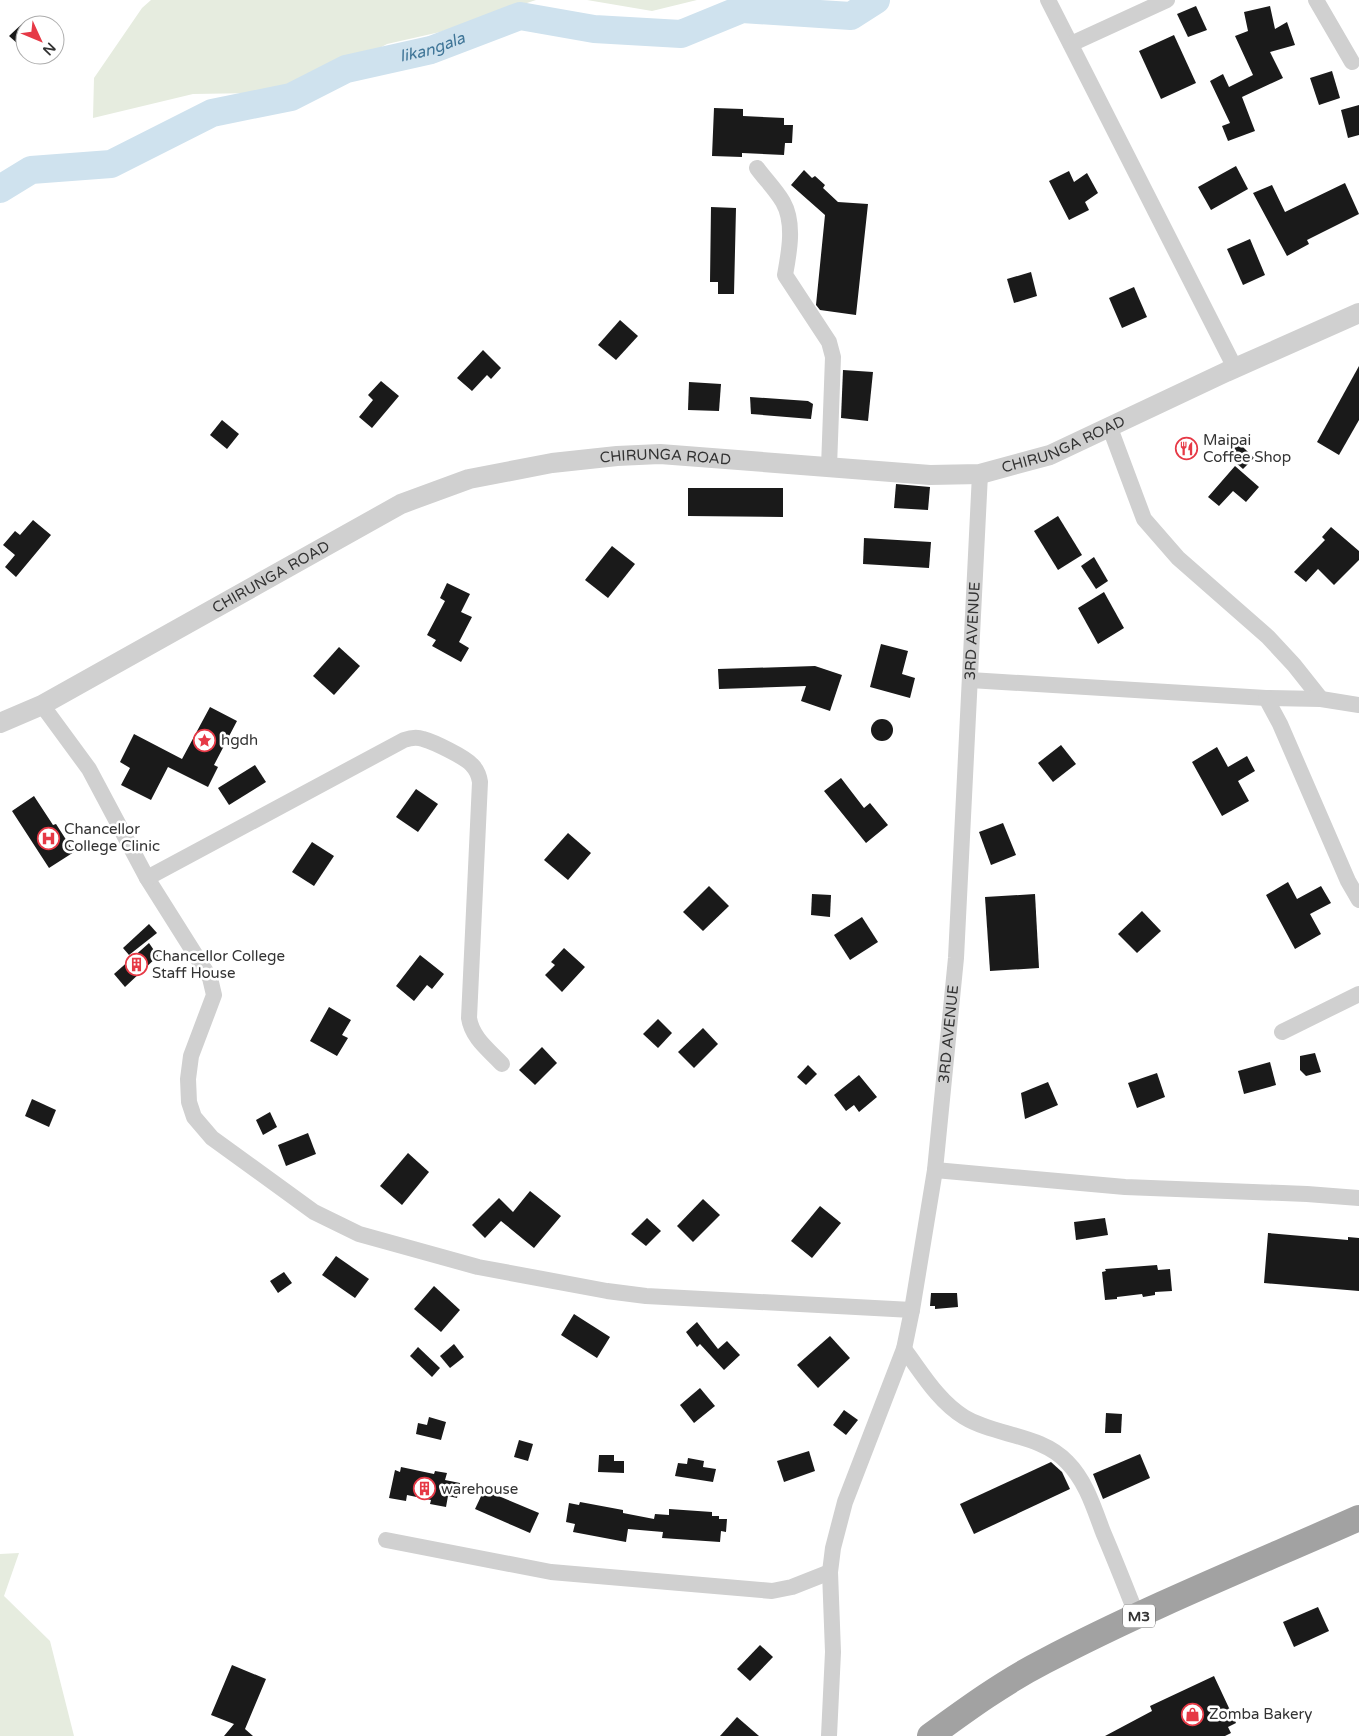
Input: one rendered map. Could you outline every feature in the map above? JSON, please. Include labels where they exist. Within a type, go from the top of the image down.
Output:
[{"type":"highway","name":"M3","points":[[930,1736],[979,1700],[1044,1662],[1137,1616],[1359,1518]]},
{"type":"street","points":[[1048,0],[1235,368]]},
{"type":"street","points":[[1070,44],[1167,0]]},
{"type":"street","points":[[1316,0],[1352,62]]},
{"type":"street","points":[[757,168],[784,203],[789,221],[789,249],[785,275],[829,342],[833,357],[829,467]]},
{"type":"street","name":"CHIRUNGA ROAD","points":[[0,723],[42,705],[401,504],[470,479],[552,463],[617,456],[660,454],[930,475],[980,474],[1050,455],[1235,368],[1359,314]]},
{"type":"street","points":[[1110,428],[1144,519],[1178,558],[1268,637],[1294,665],[1321,699]]},
{"type":"street","name":"3RD AVENUE","points":[[829,1736],[833,1652],[830,1572],[837,1530],[845,1502],[904,1350],[936,1170],[956,958],[980,474]]},
{"type":"street","points":[[970,680],[1266,698],[1321,699],[1359,704]]},
{"type":"street","points":[[1266,698],[1280,724],[1348,881],[1359,900]]},
{"type":"street","points":[[42,705],[89,769],[147,878],[210,978],[214,995],[188,1068],[189,1102],[194,1117],[212,1138],[324,1218],[360,1234],[478,1267],[607,1292],[646,1296],[912,1310]]},
{"type":"street","points":[[147,878],[404,740],[410,738],[424,739],[464,758],[478,772],[480,782],[468,1018],[475,1036],[502,1064]]},
{"type":"street","points":[[1282,1032],[1359,994]]},
{"type":"street","points":[[936,1170],[1125,1187],[1307,1194],[1359,1198]]},
{"type":"street","points":[[904,1350],[940,1397],[964,1417],[1055,1451],[1067,1462],[1086,1489],[1137,1616]]},
{"type":"street","points":[[386,1540],[551,1572],[772,1591],[792,1587],[830,1572]]},
{"type":"shaded area","points":[[151,0],[536,0],[440,32],[387,44],[328,76],[262,93],[193,94],[93,118],[94,78],[142,8]]},
{"type":"shaded area","points":[[587,0],[697,0],[652,11]]},
{"type":"shaded area","points":[[19,1553],[4,1596],[50,1641],[74,1736],[0,1736],[0,1554]]},
{"type":"building","points":[[1196,6],[1207,30],[1188,37],[1177,14]]},
{"type":"building","points":[[1270,6],[1275,29],[1287,22],[1295,45],[1270,52],[1283,78],[1242,97],[1255,131],[1228,141],[1222,126],[1230,123],[1210,81],[1223,74],[1229,87],[1253,75],[1235,36],[1248,31],[1244,12]]},
{"type":"building","points":[[15,30],[15,41],[9,36]]},
{"type":"building","points":[[1174,35],[1196,83],[1161,99],[1139,51]]},
{"type":"building","points":[[1332,71],[1340,98],[1319,105],[1310,78]]},
{"type":"building","points":[[1359,105],[1359,135],[1348,138],[1341,110]]},
{"type":"building","points":[[714,108],[743,109],[743,116],[784,118],[784,125],[793,125],[792,143],[785,143],[784,155],[742,153],[742,157],[712,156]]},
{"type":"building","points":[[1236,166],[1248,189],[1211,210],[1198,187]]},
{"type":"building","points":[[804,170],[812,178],[815,176],[825,185],[823,188],[838,202],[868,204],[856,315],[820,310],[816,305],[825,215],[791,185]]},
{"type":"building","points":[[1069,171],[1074,182],[1087,173],[1098,193],[1085,202],[1089,210],[1069,220],[1049,181]]},
{"type":"building","points":[[1345,183],[1359,214],[1307,240],[1309,244],[1287,256],[1253,193],[1272,185],[1285,212]]},
{"type":"building","points":[[711,207],[736,208],[734,294],[718,294],[718,282],[710,282]]},
{"type":"building","points":[[1250,239],[1265,275],[1243,285],[1227,249]]},
{"type":"building","points":[[1031,272],[1037,296],[1014,303],[1007,279]]},
{"type":"building","points":[[1134,287],[1147,317],[1122,328],[1109,298]]},
{"type":"building","points":[[620,320],[638,336],[616,360],[598,345]]},
{"type":"building","points":[[483,350],[501,368],[491,379],[487,375],[472,391],[457,378]]},
{"type":"building","points":[[1359,366],[1359,420],[1339,455],[1317,442]]},
{"type":"building","points":[[843,370],[873,372],[868,421],[841,418]]},
{"type":"building","points":[[381,381],[399,396],[372,428],[359,417],[373,400],[368,395]]},
{"type":"building","points":[[689,382],[721,384],[719,411],[688,410]]},
{"type":"building","points":[[750,397],[808,401],[813,404],[811,419],[751,414]]},
{"type":"building","points":[[222,420],[239,434],[227,449],[210,435]]},
{"type":"building","points":[[1238,442],[1254,458],[1243,469],[1226,454]]},
{"type":"building","points":[[1235,466],[1259,487],[1246,502],[1233,491],[1219,506],[1208,497]]},
{"type":"building","points":[[896,484],[930,487],[928,510],[894,508]]},
{"type":"building","points":[[688,488],[783,488],[783,517],[688,516]]},
{"type":"building","points":[[1058,516],[1082,555],[1058,570],[1034,531]]},
{"type":"building","points":[[33,520],[51,535],[16,577],[5,567],[15,555],[3,545],[15,531],[20,535]]},
{"type":"building","points":[[1331,527],[1359,551],[1359,560],[1334,585],[1318,569],[1306,582],[1294,572],[1325,540],[1322,537]]},
{"type":"building","points":[[864,538],[931,542],[929,568],[863,564]]},
{"type":"building","points":[[612,546],[635,564],[608,598],[585,580]]},
{"type":"building","points":[[1094,557],[1108,581],[1096,589],[1081,566]]},
{"type":"building","points":[[447,583],[470,594],[461,612],[472,617],[459,642],[469,648],[461,662],[432,646],[436,640],[427,635],[445,601],[440,598]]},
{"type":"building","points":[[1104,592],[1124,628],[1098,644],[1078,608]]},
{"type":"building","points":[[881,644],[908,651],[902,674],[915,678],[910,698],[870,687]]},
{"type":"building","points":[[339,647],[360,666],[334,695],[313,676]]},
{"type":"building","points":[[815,666],[842,675],[830,711],[801,701],[806,686],[719,689],[718,669]]},
{"type":"building","points":[[210,707],[237,721],[214,765],[218,767],[208,787],[168,767],[151,800],[121,785],[130,768],[120,762],[134,734],[182,759]]},
{"type":"building","points":[[882,719],[890,722],[893,730],[890,738],[882,741],[874,738],[871,730],[874,722]]},
{"type":"building","points":[[1061,745],[1076,764],[1053,782],[1038,763]]},
{"type":"building","points":[[1217,747],[1228,767],[1247,756],[1255,771],[1238,781],[1249,801],[1222,816],[1192,762]]},
{"type":"building","points":[[255,765],[266,782],[229,805],[218,788]]},
{"type":"building","points":[[841,778],[864,808],[870,803],[888,825],[866,843],[824,791]]},
{"type":"building","points":[[416,789],[438,804],[418,832],[396,817]]},
{"type":"building","name":"Chancellor College Clinic","points":[[34,796],[53,825],[56,824],[74,852],[49,868],[12,811]]},
{"type":"building","points":[[1003,823],[1016,855],[991,865],[979,832]]},
{"type":"building","points":[[568,833],[591,853],[568,880],[544,860]]},
{"type":"building","points":[[312,842],[334,856],[314,886],[292,872]]},
{"type":"building","points":[[1288,882],[1297,899],[1321,886],[1331,903],[1310,914],[1321,934],[1295,949],[1266,895]]},
{"type":"building","points":[[709,886],[729,906],[703,931],[683,912]]},
{"type":"building","points":[[812,894],[831,895],[830,917],[811,915]]},
{"type":"building","points":[[1035,894],[1039,968],[990,971],[985,897]]},
{"type":"building","points":[[1142,911],[1161,931],[1137,953],[1118,934]]},
{"type":"building","points":[[862,917],[878,942],[850,960],[834,935]]},
{"type":"building","points":[[149,924],[157,933],[129,955],[123,948]]},
{"type":"building","name":"Chancellor College Staff House","points":[[149,943],[158,956],[125,987],[114,974]]},
{"type":"building","points":[[564,948],[585,967],[562,992],[545,975],[555,965],[551,962]]},
{"type":"building","points":[[420,955],[444,974],[432,989],[427,985],[414,1001],[396,986]]},
{"type":"building","points":[[329,1007],[351,1020],[342,1035],[348,1038],[337,1056],[310,1041]]},
{"type":"building","points":[[658,1019],[672,1033],[658,1048],[643,1034]]},
{"type":"building","points":[[703,1028],[718,1044],[694,1068],[678,1052]]},
{"type":"building","points":[[542,1047],[557,1063],[535,1085],[519,1070]]},
{"type":"building","points":[[1315,1053],[1321,1072],[1306,1076],[1300,1070],[1300,1056]]},
{"type":"building","points":[[1270,1062],[1276,1085],[1244,1094],[1238,1071]]},
{"type":"building","points":[[808,1065],[817,1074],[806,1085],[797,1077]]},
{"type":"building","points":[[1157,1073],[1165,1097],[1137,1108],[1128,1083]]},
{"type":"building","points":[[859,1075],[877,1097],[859,1112],[854,1105],[846,1111],[834,1095]]},
{"type":"building","points":[[1048,1082],[1058,1105],[1025,1119],[1021,1093]]},
{"type":"building","points":[[32,1099],[56,1110],[49,1127],[25,1116]]},
{"type":"building","points":[[270,1112],[277,1127],[263,1135],[256,1120]]},
{"type":"building","points":[[308,1133],[316,1154],[286,1166],[278,1145]]},
{"type":"building","points":[[408,1153],[429,1172],[402,1205],[380,1186]]},
{"type":"building","points":[[530,1191],[561,1216],[534,1248],[501,1221],[485,1238],[472,1225],[499,1198],[513,1212]]},
{"type":"building","points":[[703,1199],[720,1215],[693,1242],[677,1226]]},
{"type":"building","points":[[820,1206],[841,1223],[812,1258],[791,1241]]},
{"type":"building","points":[[647,1218],[661,1231],[646,1246],[631,1234]]},
{"type":"building","points":[[1105,1218],[1108,1235],[1076,1240],[1074,1222]]},
{"type":"building","points":[[1268,1233],[1348,1240],[1348,1237],[1359,1238],[1359,1291],[1264,1283]]},
{"type":"building","points":[[336,1256],[369,1279],[355,1298],[322,1275]]},
{"type":"building","points":[[1157,1265],[1158,1270],[1170,1269],[1172,1291],[1155,1292],[1155,1295],[1143,1297],[1142,1294],[1105,1300],[1102,1272],[1106,1271],[1105,1269]]},
{"type":"building","points":[[284,1272],[292,1283],[278,1293],[270,1281]]},
{"type":"building","points":[[434,1286],[460,1310],[441,1332],[414,1309]]},
{"type":"building","points":[[931,1293],[957,1293],[958,1307],[935,1309],[935,1306],[930,1306]]},
{"type":"building","points":[[574,1314],[610,1337],[597,1358],[561,1335]]},
{"type":"building","points":[[697,1322],[718,1349],[727,1341],[740,1355],[724,1370],[700,1344],[697,1347],[686,1332]]},
{"type":"building","points":[[830,1336],[850,1358],[818,1388],[797,1365]]},
{"type":"building","points":[[454,1344],[464,1357],[450,1368],[440,1356]]},
{"type":"building","points":[[418,1347],[440,1368],[432,1377],[410,1356]]},
{"type":"building","points":[[700,1388],[715,1406],[694,1423],[680,1405]]},
{"type":"building","points":[[844,1410],[858,1420],[846,1435],[833,1425]]},
{"type":"building","points":[[1106,1413],[1122,1414],[1121,1433],[1105,1433]]},
{"type":"building","points":[[429,1417],[446,1422],[441,1440],[416,1434],[418,1423],[427,1425]]},
{"type":"building","points":[[519,1440],[533,1444],[528,1461],[514,1457]]},
{"type":"building","points":[[809,1451],[815,1471],[784,1482],[777,1461]]},
{"type":"building","points":[[1140,1454],[1150,1478],[1103,1499],[1093,1474]]},
{"type":"building","points":[[599,1455],[614,1455],[614,1461],[624,1461],[624,1473],[598,1472]]},
{"type":"building","points":[[688,1458],[704,1461],[703,1467],[716,1469],[713,1482],[675,1476],[678,1463],[687,1464]]},
{"type":"building","points":[[1051,1462],[1062,1472],[1070,1489],[974,1534],[960,1504]]},
{"type":"building","name":"warehouse","points":[[401,1467],[434,1474],[435,1471],[447,1473],[445,1480],[460,1483],[457,1498],[448,1496],[446,1507],[430,1504],[431,1500],[407,1495],[406,1501],[389,1498],[395,1470],[400,1472]]},
{"type":"building","points":[[484,1490],[539,1513],[530,1533],[475,1509]]},
{"type":"building","points":[[580,1502],[623,1510],[623,1513],[654,1519],[655,1514],[669,1515],[669,1509],[712,1512],[712,1516],[719,1516],[719,1519],[727,1519],[726,1532],[721,1531],[720,1542],[662,1538],[663,1532],[628,1529],[626,1542],[573,1532],[575,1524],[566,1522],[569,1503],[579,1505]]},
{"type":"building","points":[[1318,1607],[1329,1631],[1294,1647],[1283,1622]]},
{"type":"building","points":[[760,1645],[773,1657],[750,1681],[737,1669]]},
{"type":"building","points":[[232,1665],[266,1679],[245,1729],[253,1736],[224,1736],[234,1724],[211,1715]]},
{"type":"building","name":"Zomba Bakery","points":[[1214,1676],[1236,1723],[1228,1727],[1231,1733],[1225,1736],[1105,1736],[1152,1711],[1150,1706]]},
{"type":"building","points":[[737,1717],[759,1736],[720,1736]]},
{"type":"waterway","name":"likangala","points":[[0,189],[31,170],[111,164],[212,113],[291,97],[346,69],[431,50],[520,16],[594,29],[681,34],[742,9],[851,16],[876,0]]},
{"type":"place","name":"Maipai Coffee Shop","points":[[1187,449]]},
{"type":"place","name":"hgdh","points":[[205,740]]},
{"type":"place","name":"Chancellor College Clinic","points":[[48,838]]},
{"type":"place","name":"Chancellor College Staff House","points":[[136,965]]},
{"type":"place","name":"warehouse","points":[[425,1489]]},
{"type":"place","name":"Zomba Bakery","points":[[1193,1714]]}]
